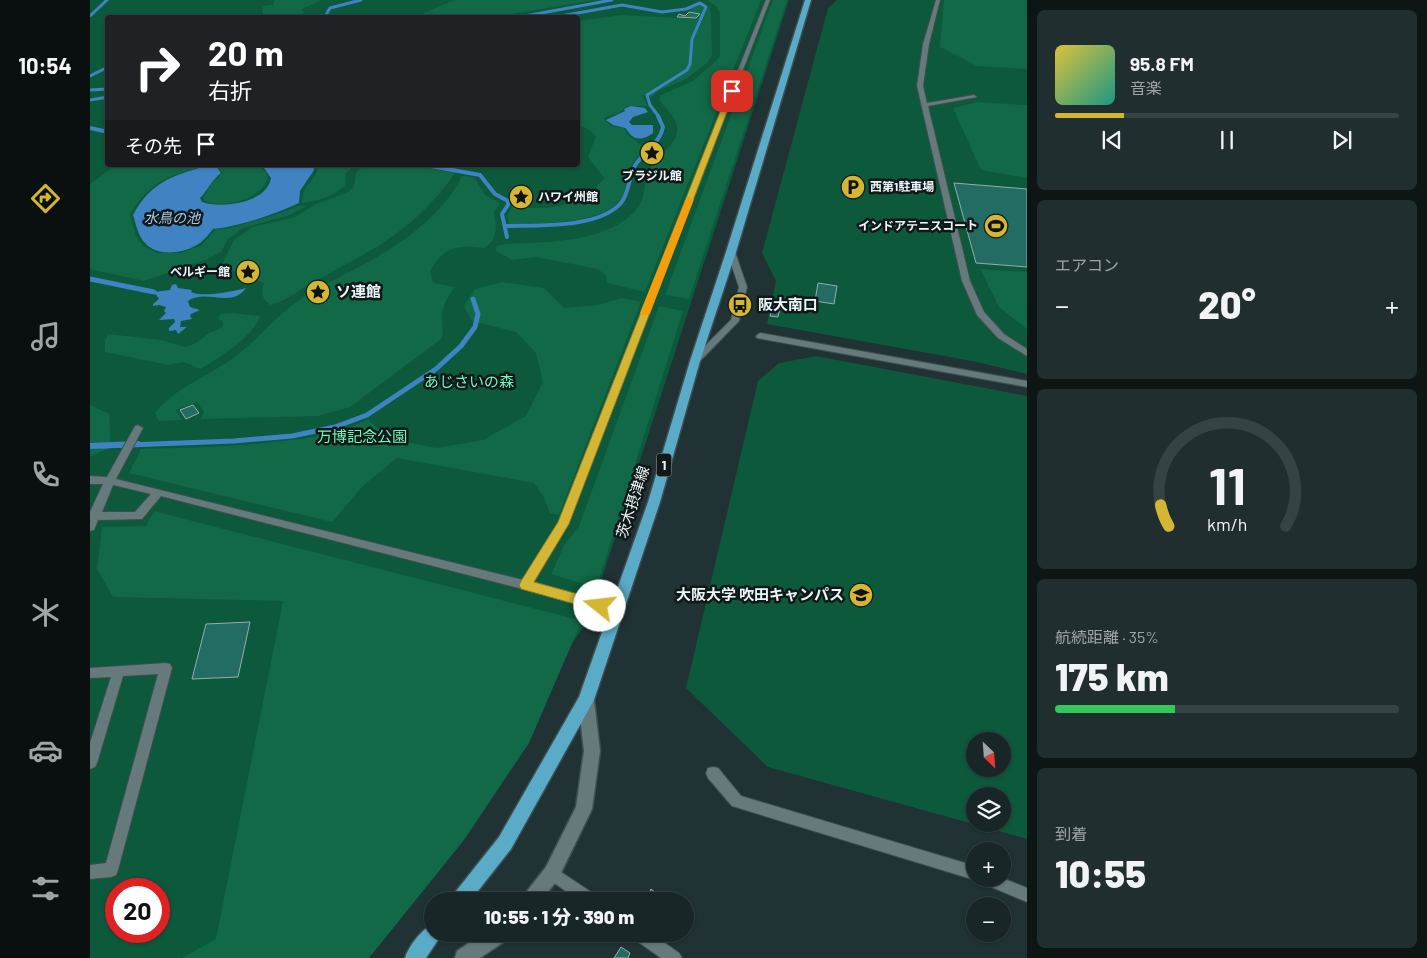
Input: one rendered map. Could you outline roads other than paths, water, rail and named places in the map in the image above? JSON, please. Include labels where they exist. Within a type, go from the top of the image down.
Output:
[{"type":"main road","name":"茨木摂津線","points":[[466,892],[505,843],[586,700],[654,502],[695,361],[731,252],[808,0]]},
{"type":"main road","points":[[414,958],[427,942]]},
{"type":"street","points":[[537,892],[552,873],[584,809],[592,751],[586,700]]},
{"type":"street","points":[[464,958],[487,942]]},
{"type":"lane","points":[[526,585],[563,524],[768,0]]},
{"type":"lane","points":[[938,0],[921,67],[920,86],[966,281],[980,313],[1001,336],[1027,352]]},
{"type":"lane","points":[[924,105],[974,98]]},
{"type":"lane","points":[[695,361],[734,321],[740,305],[743,287],[731,252]]},
{"type":"lane","points":[[760,336],[1027,384]]},
{"type":"lane","points":[[90,526],[92,516],[138,428]]},
{"type":"lane","points":[[90,480],[110,481],[159,492],[526,585],[616,611]]},
{"type":"lane","points":[[92,516],[138,516],[159,492]]},
{"type":"lane","points":[[90,673],[166,668],[112,870],[90,872]]},
{"type":"lane","points":[[90,763],[119,671]]},
{"type":"lane","points":[[713,773],[737,801],[966,870]]},
{"type":"lane","points":[[552,873],[579,892]]},
{"type":"lane","points":[[1008,887],[1027,895]]},
{"type":"lane","points":[[650,942],[674,958]]},
{"type":"water","points":[[631,106],[645,108],[648,112],[633,117],[629,122],[632,125],[653,125],[653,133],[645,138],[635,138],[625,128],[613,125],[606,120]]},
{"type":"water","name":"水鳥の池","points":[[202,167],[217,167],[221,173],[200,198],[202,202],[221,205],[242,202],[261,193],[268,186],[271,178],[263,167],[313,167],[314,170],[300,191],[299,203],[234,226],[213,229],[200,243],[187,249],[172,252],[157,251],[145,243],[141,237],[133,215],[148,194],[156,187],[185,172]]},
{"type":"water","points":[[176,284],[178,288],[192,290],[191,292],[196,294],[218,293],[246,288],[240,294],[233,297],[203,296],[188,301],[190,307],[200,310],[191,314],[192,319],[181,321],[180,327],[187,327],[178,334],[176,330],[169,331],[169,328],[175,322],[174,319],[159,320],[166,313],[164,311],[166,307],[153,306],[159,299],[154,292],[170,290],[172,285]]},
{"type":"waterway","points":[[90,16],[107,0]]},
{"type":"waterway","points":[[326,15],[330,8],[361,0]]},
{"type":"waterway","points":[[530,15],[612,0]]},
{"type":"waterway","points":[[567,15],[622,5],[662,12],[686,9],[700,3],[706,7],[692,39],[690,64],[687,70],[647,95],[650,105],[659,117]]},
{"type":"waterway","points":[[90,76],[105,68]]},
{"type":"waterway","points":[[90,90],[105,89]]},
{"type":"waterway","points":[[90,100],[105,98]]},
{"type":"waterway","points":[[505,226],[566,224],[598,217],[611,211],[624,199],[636,164],[659,138],[663,127],[658,116]]},
{"type":"waterway","points":[[90,128],[105,131]]},
{"type":"waterway","points":[[436,167],[480,175],[495,194],[508,201],[508,205],[502,214],[507,237]]},
{"type":"waterway","points":[[90,279],[154,292]]},
{"type":"waterway","points":[[102,446],[234,441],[292,436],[335,427],[367,415],[436,369],[461,346],[475,327],[478,314],[473,299]]},
{"type":"waterway","points":[[90,446],[138,444]]},
{"type":"place","name":"ブラジル館","points":[[652,153]]},
{"type":"place","name":"西第1駐車場","points":[[853,187]]},
{"type":"place","name":"ハワイ州館","points":[[521,197]]},
{"type":"place","name":"インドアテニスコート","points":[[996,226]]},
{"type":"place","name":"ベルギー館","points":[[248,272]]},
{"type":"place","name":"ソ連館","points":[[318,292]]},
{"type":"place","name":"阪大南口","points":[[740,305]]},
{"type":"place","name":"大阪大学 吹田キャンパス","points":[[861,595]]},
{"type":"park label","name":"あじさいの森","points":[[469,382]]},
{"type":"park label","name":"万博記念公園","points":[[362,437]]}]
